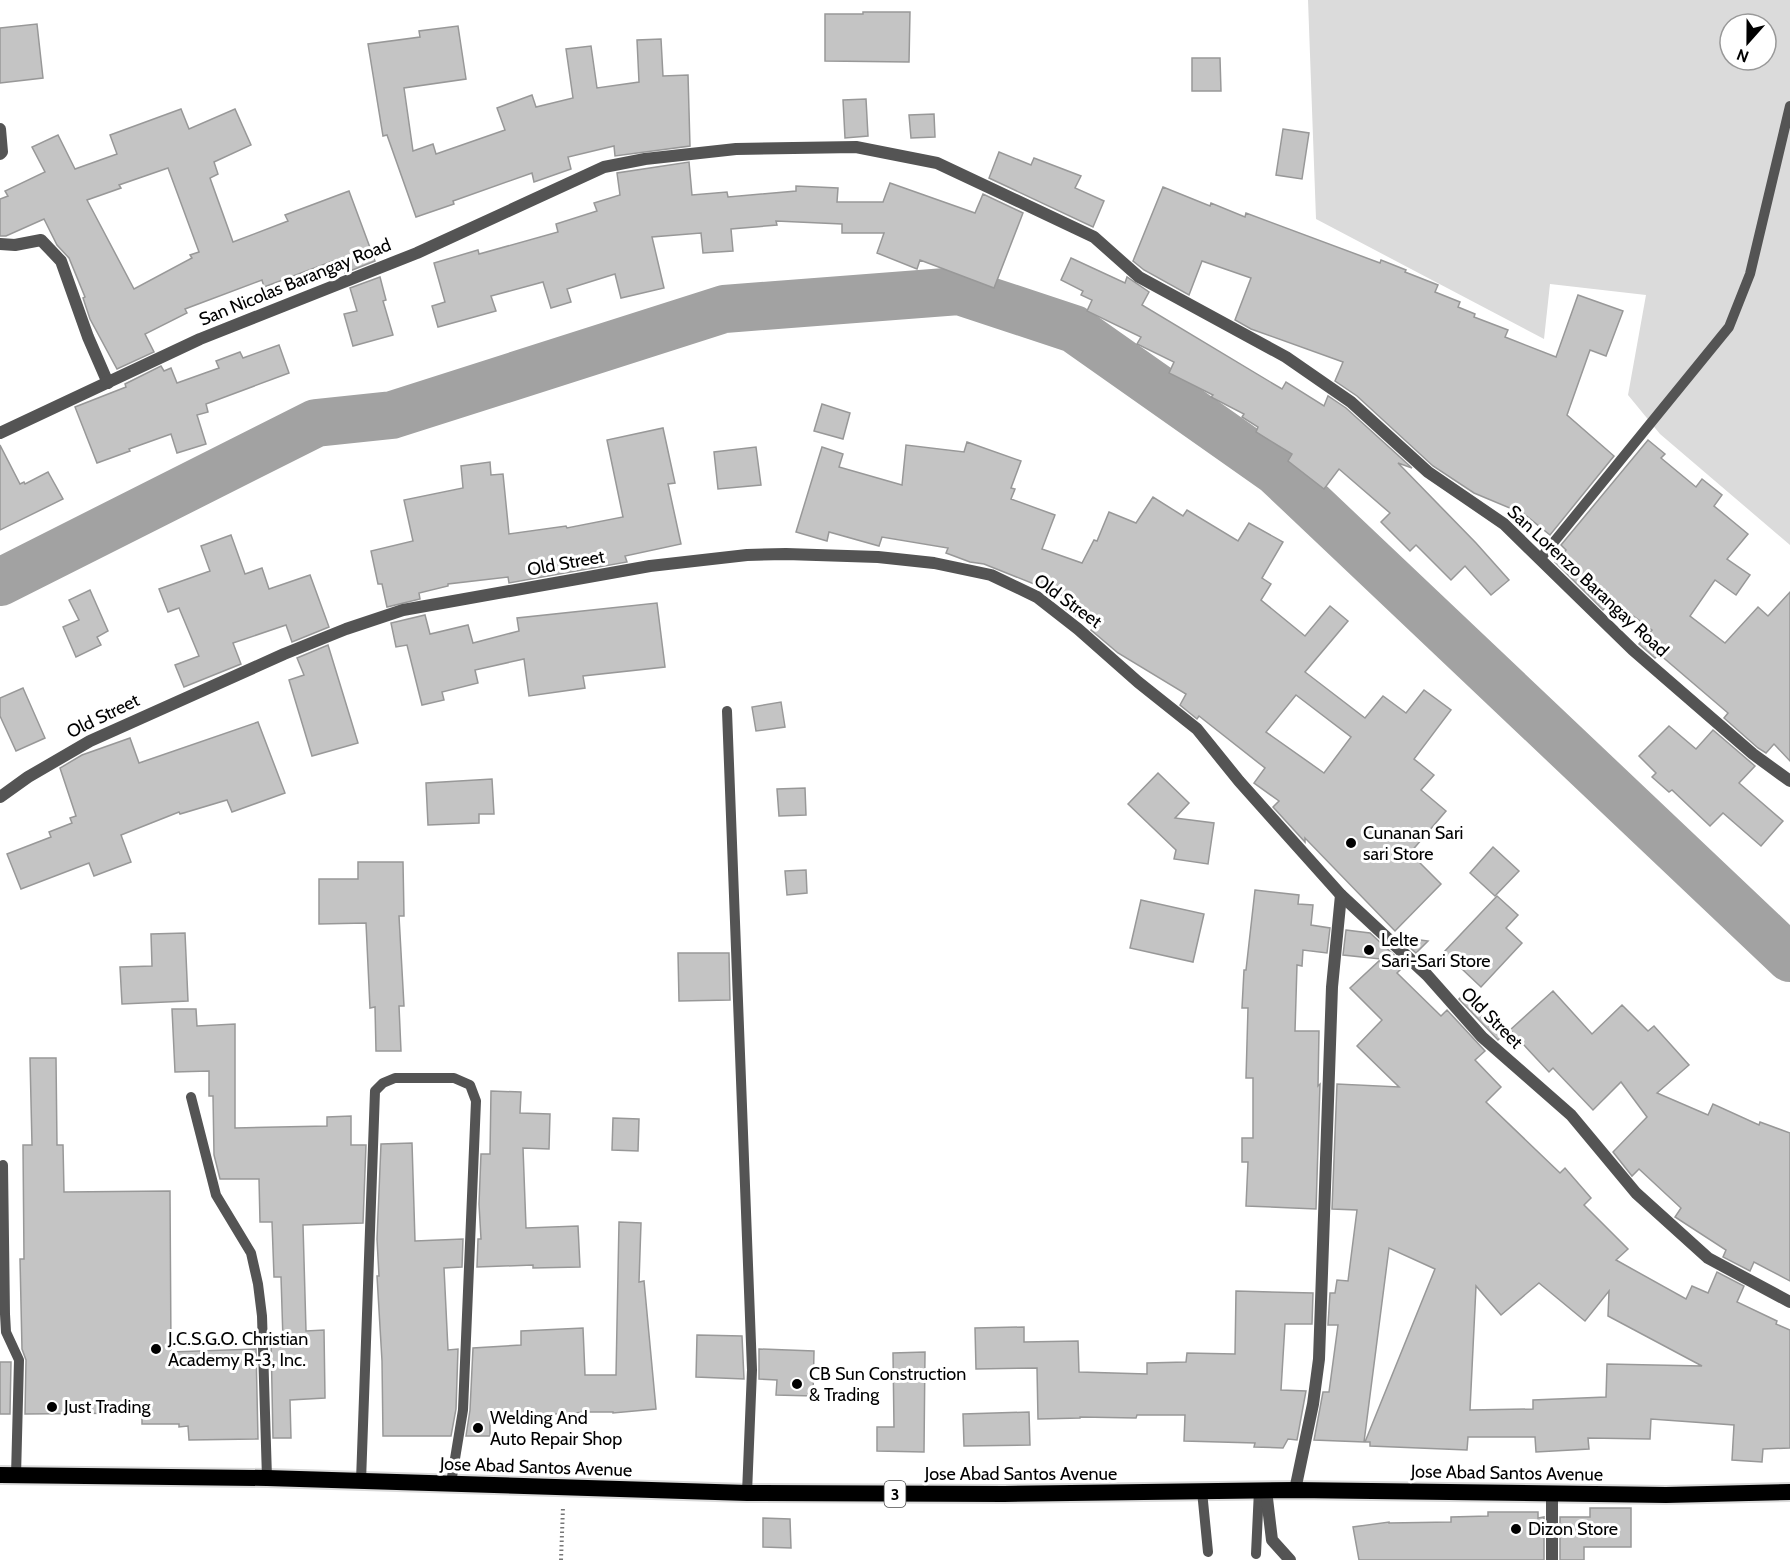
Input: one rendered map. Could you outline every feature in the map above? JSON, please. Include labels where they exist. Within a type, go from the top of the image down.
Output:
[{"type":"highway","name":"Jose Abad Santos Avenue","points":[[8,1475],[267,1478],[747,1493],[994,1494],[1295,1490],[1666,1495],[1790,1492]]},
{"type":"street","points":[[0,129],[0,154]]},
{"type":"street","name":"San Lorenzo Barangay Road","points":[[604,167],[645,159],[736,149],[856,147],[937,163],[1094,237],[1139,277],[1286,357],[1351,402],[1428,472],[1504,524],[1633,650],[1753,754],[1790,781]]},
{"type":"street","name":"San Nicolas Barangay Road","points":[[0,433],[200,339],[417,253],[604,167]]},
{"type":"street","points":[[0,244],[15,245],[41,240],[51,248],[61,261],[88,337],[108,383]]},
{"type":"street","name":"Old Street","points":[[0,797],[28,777],[90,741],[284,654],[346,629],[404,610],[650,566],[747,555],[878,557],[934,563],[991,575],[1037,597],[1078,628],[1138,682],[1197,729],[1239,781],[1341,895],[1427,975],[1482,1037],[1571,1115],[1636,1193],[1708,1258],[1790,1302]]},
{"type":"street","points":[[1295,1490],[1313,1404],[1319,1359],[1332,987],[1341,895]]},
{"type":"street","points":[[1263,1490],[1272,1540],[1290,1560]]},
{"type":"street","points":[[1552,1494],[1552,1560]]},
{"type":"lane","points":[[1540,559],[1729,327],[1750,274],[1790,106]]},
{"type":"lane","points":[[727,711],[752,1370],[747,1493]]},
{"type":"lane","points":[[361,1481],[375,1091],[382,1083],[395,1078],[454,1078],[470,1085],[476,1101],[463,1410],[451,1483]]},
{"type":"lane","points":[[191,1097],[216,1195],[251,1252],[256,1273],[262,1316],[267,1478]]},
{"type":"lane","points":[[3,1165],[6,1332],[19,1359],[8,1475]]},
{"type":"lane","points":[[1256,1554],[1263,1490]]},
{"type":"lane","points":[[1202,1491],[1208,1551]]},
{"type":"path","points":[[561,1560],[564,1487]]},
{"type":"shaded area","points":[[1308,0],[1790,0],[1790,545],[1660,434],[1628,395],[1646,295],[1550,284],[1544,339],[1316,219]]},
{"type":"building","points":[[863,12],[910,12],[909,62],[825,61],[825,14],[863,14]]},
{"type":"building","points":[[37,24],[43,78],[0,83],[0,28]]},
{"type":"building","points":[[458,26],[466,79],[404,88],[413,151],[433,144],[436,154],[505,130],[497,108],[532,95],[536,107],[573,98],[566,49],[591,46],[597,88],[639,82],[637,40],[661,39],[663,76],[688,75],[690,146],[615,156],[614,146],[568,157],[571,169],[534,182],[532,173],[453,201],[454,204],[416,217],[387,135],[383,136],[368,44],[420,37],[419,31]]},
{"type":"building","points":[[1192,58],[1220,58],[1221,91],[1192,91]]},
{"type":"building","points":[[866,99],[868,136],[845,138],[843,100]]},
{"type":"building","points":[[181,109],[189,129],[235,109],[251,145],[214,162],[218,174],[210,178],[233,242],[288,221],[285,215],[349,191],[375,261],[345,273],[341,258],[264,287],[262,280],[185,309],[187,313],[145,334],[154,352],[117,369],[90,319],[83,298],[85,297],[69,258],[57,245],[44,219],[6,236],[0,236],[0,199],[8,196],[5,191],[45,172],[32,147],[58,135],[75,169],[117,154],[110,135]],"holes":[[[168,168],[199,252],[190,255],[192,258],[134,289],[87,200],[121,188],[119,185]]]},
{"type":"building","points":[[934,114],[935,137],[911,138],[909,115]]},
{"type":"building","points":[[1283,129],[1309,133],[1302,179],[1276,175]]},
{"type":"building","points":[[999,152],[1031,165],[1034,158],[1081,176],[1075,188],[1104,201],[1093,227],[989,178]]},
{"type":"building","points":[[689,162],[692,195],[727,192],[728,197],[796,191],[796,186],[838,188],[837,202],[883,202],[890,183],[975,213],[983,194],[1023,213],[994,288],[920,260],[917,269],[877,253],[884,233],[842,233],[842,224],[776,221],[777,225],[731,229],[733,251],[703,253],[701,233],[652,237],[664,288],[621,298],[615,274],[567,289],[571,302],[551,308],[543,282],[491,296],[496,311],[438,327],[432,306],[445,302],[434,263],[478,250],[479,254],[558,232],[556,224],[597,211],[594,203],[620,195],[617,173]]},
{"type":"building","points":[[1163,187],[1210,206],[1211,203],[1245,217],[1246,213],[1380,263],[1381,260],[1406,270],[1405,272],[1438,285],[1435,292],[1460,302],[1458,307],[1475,314],[1474,317],[1508,330],[1505,337],[1556,357],[1578,295],[1623,311],[1606,356],[1590,350],[1567,415],[1614,456],[1550,535],[1524,514],[1474,493],[1433,466],[1357,396],[1335,381],[1343,362],[1251,329],[1235,320],[1251,278],[1202,261],[1189,295],[1144,270],[1133,261]]},
{"type":"building","points":[[1071,258],[1125,283],[1127,277],[1149,292],[1142,305],[1282,389],[1286,382],[1324,406],[1328,396],[1346,408],[1412,468],[1398,463],[1509,580],[1491,595],[1465,566],[1451,580],[1416,545],[1410,551],[1381,522],[1390,513],[1339,469],[1324,489],[1288,461],[1292,454],[1256,432],[1258,427],[1242,417],[1244,414],[1211,397],[1213,395],[1169,373],[1174,362],[1137,344],[1141,337],[1087,311],[1092,300],[1081,295],[1083,291],[1061,280]]},
{"type":"building","points":[[380,277],[386,300],[383,301],[393,335],[353,346],[344,314],[357,311],[350,288]]},
{"type":"building","points":[[279,345],[289,373],[206,404],[208,412],[197,415],[206,444],[177,453],[171,434],[97,463],[75,407],[126,387],[125,384],[161,366],[164,371],[171,368],[177,383],[219,368],[216,361],[240,352],[243,358]]},
{"type":"building","points":[[822,404],[850,413],[843,439],[814,431]]},
{"type":"building","points":[[663,428],[675,483],[668,484],[681,544],[625,556],[627,562],[509,583],[508,577],[448,584],[448,586],[419,593],[420,599],[387,607],[382,584],[378,584],[371,551],[413,541],[404,500],[463,488],[461,466],[490,462],[491,475],[503,474],[509,534],[566,526],[567,528],[623,517],[607,440]]},
{"type":"building","points":[[1648,440],[1665,454],[1661,458],[1696,487],[1702,479],[1722,495],[1714,506],[1748,534],[1727,559],[1750,575],[1736,595],[1715,580],[1690,616],[1725,643],[1758,607],[1768,616],[1790,592],[1790,761],[1774,744],[1766,753],[1758,748],[1724,718],[1728,713],[1659,654],[1655,658],[1639,644],[1652,630],[1612,600],[1603,610],[1555,562],[1566,550],[1561,545]]},
{"type":"building","points":[[967,442],[1021,461],[1011,488],[1015,489],[1011,499],[1055,515],[1042,549],[1082,563],[1094,540],[1097,541],[1109,512],[1136,523],[1153,497],[1183,516],[1187,510],[1238,541],[1249,523],[1283,542],[1262,578],[1271,584],[1261,600],[1305,636],[1330,606],[1348,621],[1305,672],[1365,718],[1383,696],[1406,713],[1424,690],[1451,710],[1414,759],[1434,775],[1421,790],[1446,811],[1410,853],[1441,884],[1395,931],[1273,807],[1279,801],[1254,783],[1265,768],[1199,716],[1197,719],[1180,705],[1186,694],[1118,653],[1091,630],[1094,625],[1071,613],[1060,604],[1064,596],[984,564],[970,562],[946,553],[948,548],[882,537],[879,546],[829,532],[827,541],[796,532],[822,447],[843,454],[839,467],[902,485],[906,445],[964,452]],"holes":[[[1296,695],[1351,737],[1324,773],[1266,732]]]},
{"type":"building","points":[[0,445],[20,484],[24,482],[25,484],[48,472],[63,499],[0,530]]},
{"type":"building","points":[[756,447],[761,485],[718,489],[714,452]]},
{"type":"building","points":[[231,535],[245,574],[262,568],[269,589],[310,575],[329,627],[292,642],[286,625],[233,643],[241,664],[184,687],[175,665],[199,656],[179,608],[168,612],[159,589],[210,571],[201,546]]},
{"type":"building","points":[[90,590],[108,631],[97,637],[101,645],[76,657],[63,627],[79,620],[69,600]]},
{"type":"building","points":[[657,603],[665,667],[583,676],[585,688],[529,696],[524,659],[475,670],[478,683],[442,692],[444,700],[422,705],[407,645],[396,647],[391,623],[425,615],[430,634],[468,625],[473,643],[519,631],[517,618]]},
{"type":"building","points":[[328,645],[358,743],[312,756],[289,680],[304,675],[297,658]]},
{"type":"building","points":[[23,688],[45,738],[16,751],[0,716],[0,698]]},
{"type":"building","points":[[781,702],[785,727],[756,731],[752,707]]},
{"type":"building","points":[[258,722],[285,793],[232,812],[227,800],[180,814],[179,812],[121,835],[131,862],[94,876],[89,863],[21,889],[7,854],[51,837],[49,832],[72,823],[70,818],[76,816],[60,768],[82,755],[130,738],[139,763]]},
{"type":"building","points":[[1669,726],[1696,749],[1713,730],[1755,766],[1739,783],[1783,821],[1761,846],[1723,813],[1710,826],[1672,790],[1669,792],[1652,777],[1656,773],[1639,756]]},
{"type":"building","points":[[1158,773],[1189,803],[1175,818],[1214,823],[1208,864],[1174,859],[1176,850],[1128,804]]},
{"type":"building","points":[[492,779],[494,814],[479,814],[479,823],[428,825],[426,783]]},
{"type":"building","points":[[805,788],[806,815],[779,816],[777,789]]},
{"type":"building","points":[[1493,847],[1519,871],[1495,896],[1470,873]]},
{"type":"building","points":[[358,862],[403,862],[404,916],[399,916],[404,1006],[399,1006],[401,1051],[376,1051],[375,1007],[370,1008],[366,923],[319,924],[319,879],[358,879]]},
{"type":"building","points":[[806,870],[807,893],[787,895],[785,871]]},
{"type":"building","points":[[1255,890],[1299,895],[1298,904],[1313,905],[1311,925],[1330,928],[1327,953],[1303,950],[1302,966],[1297,965],[1295,1031],[1319,1031],[1318,1086],[1320,1084],[1316,1209],[1246,1206],[1248,1162],[1242,1162],[1242,1138],[1253,1138],[1253,1078],[1246,1078],[1248,1008],[1242,1008],[1244,970],[1246,970]]},
{"type":"building","points":[[1497,896],[1518,915],[1506,928],[1522,943],[1481,987],[1444,952]]},
{"type":"building","points":[[1141,900],[1204,914],[1193,962],[1130,948]]},
{"type":"building","points":[[1346,930],[1370,933],[1405,965],[1397,973],[1441,1016],[1447,1010],[1485,1051],[1475,1060],[1501,1087],[1486,1102],[1560,1173],[1565,1168],[1591,1198],[1584,1205],[1628,1249],[1616,1260],[1686,1299],[1692,1286],[1708,1293],[1717,1272],[1744,1286],[1737,1302],[1777,1321],[1776,1324],[1790,1330],[1790,1448],[1763,1449],[1762,1462],[1732,1460],[1734,1425],[1651,1419],[1650,1439],[1588,1438],[1589,1449],[1536,1452],[1535,1437],[1468,1437],[1467,1450],[1370,1446],[1370,1442],[1365,1442],[1435,1269],[1389,1248],[1364,1442],[1314,1440],[1323,1392],[1329,1392],[1338,1325],[1328,1325],[1330,1293],[1335,1293],[1337,1280],[1348,1281],[1357,1210],[1332,1209],[1337,1084],[1399,1087],[1357,1046],[1382,1020],[1350,988],[1381,959],[1343,955]],"holes":[[[1539,1283],[1585,1321],[1609,1291],[1608,1316],[1702,1366],[1607,1364],[1606,1397],[1533,1400],[1533,1409],[1470,1410],[1476,1286],[1501,1315]]]},
{"type":"building","points":[[185,933],[188,1001],[122,1004],[120,967],[152,966],[151,934]]},
{"type":"building","points":[[1398,937],[1428,941],[1416,953]]},
{"type":"building","points":[[678,953],[729,953],[730,1000],[679,1001]]},
{"type":"building","points":[[1553,991],[1592,1034],[1622,1005],[1648,1031],[1654,1026],[1689,1065],[1657,1093],[1708,1115],[1713,1104],[1759,1125],[1760,1122],[1790,1133],[1790,1281],[1754,1262],[1750,1271],[1723,1257],[1726,1250],[1675,1217],[1681,1208],[1639,1169],[1632,1176],[1613,1152],[1647,1117],[1621,1082],[1593,1110],[1553,1068],[1549,1072],[1510,1030]]},
{"type":"building","points":[[1463,995],[1501,1037],[1498,1040],[1459,999]]},
{"type":"building","points":[[172,1009],[196,1009],[197,1026],[235,1024],[235,1128],[327,1126],[327,1117],[351,1116],[351,1145],[366,1145],[363,1223],[303,1225],[306,1331],[324,1330],[325,1398],[290,1400],[291,1438],[273,1438],[271,1340],[283,1340],[281,1277],[274,1277],[272,1222],[260,1222],[259,1179],[220,1179],[214,1155],[213,1096],[209,1096],[209,1071],[175,1072]]},
{"type":"building","points":[[30,1058],[56,1058],[57,1145],[63,1145],[64,1192],[170,1191],[171,1352],[256,1349],[258,1439],[189,1440],[188,1426],[142,1424],[142,1413],[25,1414],[26,1360],[22,1349],[20,1259],[24,1259],[23,1145],[32,1145]]},
{"type":"building","points":[[491,1091],[521,1092],[520,1113],[550,1114],[549,1149],[523,1148],[526,1228],[578,1226],[580,1267],[533,1268],[533,1265],[477,1267],[478,1239],[481,1239],[479,1204],[481,1154],[490,1154]]},
{"type":"building","points":[[613,1118],[639,1119],[638,1151],[612,1150]]},
{"type":"building","points":[[412,1143],[415,1241],[463,1239],[462,1267],[444,1268],[448,1350],[458,1349],[456,1409],[451,1436],[383,1436],[382,1361],[377,1276],[379,1276],[377,1239],[381,1144]]},
{"type":"building","points":[[619,1222],[641,1223],[639,1282],[644,1281],[656,1409],[490,1418],[490,1436],[466,1436],[470,1410],[473,1348],[521,1345],[521,1331],[583,1328],[585,1375],[616,1375]]},
{"type":"building","points":[[1236,1291],[1313,1293],[1312,1324],[1285,1324],[1281,1390],[1306,1391],[1297,1440],[1288,1439],[1283,1448],[1254,1447],[1255,1443],[1184,1441],[1185,1415],[1038,1419],[1037,1368],[976,1369],[975,1328],[1024,1327],[1024,1342],[1078,1341],[1079,1372],[1147,1374],[1147,1363],[1186,1362],[1187,1353],[1235,1354]]},
{"type":"building","points":[[697,1335],[742,1336],[744,1379],[696,1377]]},
{"type":"building","points":[[759,1349],[814,1351],[813,1396],[776,1395],[777,1380],[759,1379]]},
{"type":"building","points":[[925,1352],[924,1452],[877,1451],[877,1427],[894,1427],[893,1353]]},
{"type":"building","points":[[0,1362],[11,1362],[10,1414],[0,1414]]},
{"type":"building","points":[[1029,1412],[1030,1445],[964,1446],[963,1414]]},
{"type":"building","points":[[1590,1508],[1631,1508],[1631,1547],[1584,1547],[1584,1560],[1560,1560],[1560,1517],[1590,1517]]},
{"type":"building","points":[[1488,1512],[1538,1512],[1538,1518],[1544,1517],[1544,1560],[1359,1560],[1353,1527],[1389,1522],[1451,1522],[1451,1517],[1488,1516]]},
{"type":"building","points":[[763,1518],[790,1519],[791,1548],[763,1547]]},
{"type":"waterway","points":[[0,582],[316,423],[392,415],[724,309],[959,291],[1074,329],[1277,472],[1790,958]]},
{"type":"place","name":"Cunanan Sari sari Store","points":[[1351,843]]},
{"type":"place","name":"Lelte Sari-Sari Store","points":[[1369,950]]},
{"type":"place","name":"J.C.S.G.O. Christian Academy R-3, Inc.","points":[[156,1349]]},
{"type":"place","name":"CB Sun Construction & Trading","points":[[797,1384]]},
{"type":"place","name":"Just Trading","points":[[52,1407]]},
{"type":"place","name":"Welding And Auto Repair Shop","points":[[478,1428]]},
{"type":"place","name":"Dizon Store","points":[[1516,1529]]}]
